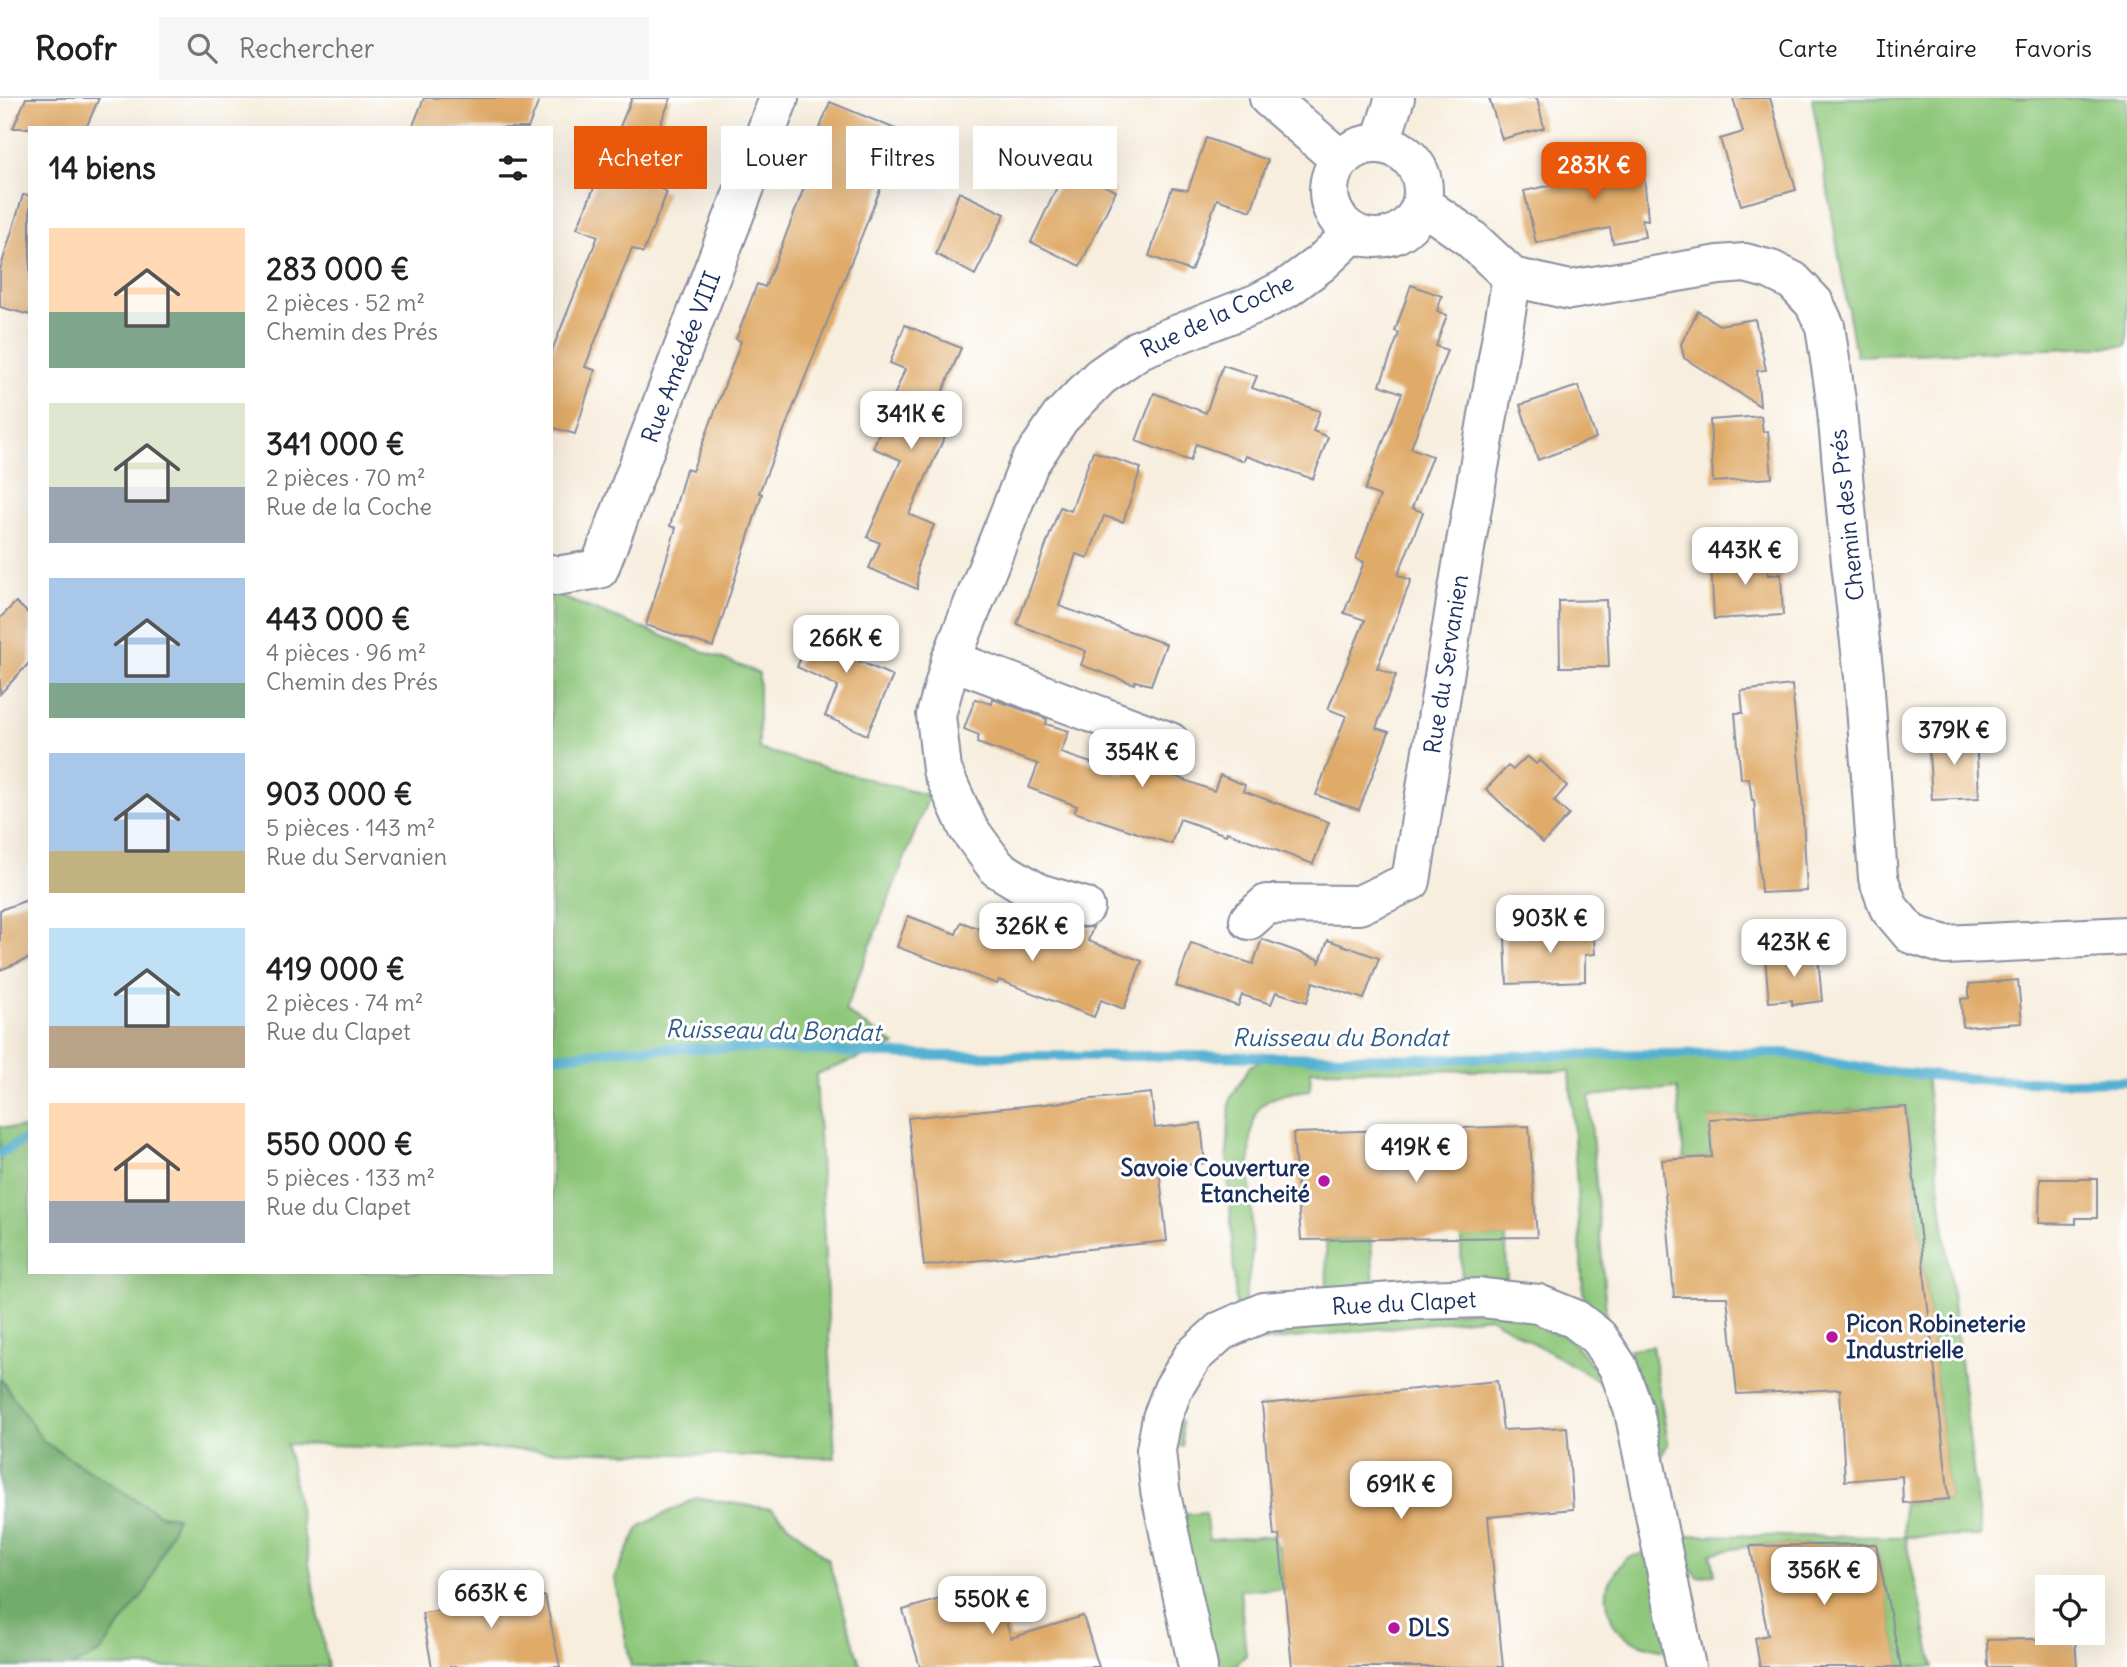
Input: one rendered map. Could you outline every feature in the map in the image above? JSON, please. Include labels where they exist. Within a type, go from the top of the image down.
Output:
[{"type":"street","name":"Rue Amédée VIII","points":[[553,575],[599,569],[779,98]]},
{"type":"street","points":[[1269,98],[1341,160]]},
{"type":"street","points":[[1380,144],[1395,98]]},
{"type":"street","points":[[1380,144],[1396,148],[1409,157],[1419,170],[1424,185],[1423,205],[1404,231],[1387,238],[1370,239],[1353,233],[1342,224],[1329,199],[1329,185],[1333,172],[1352,150],[1380,144]]},
{"type":"street","points":[[1423,205],[1470,238],[1512,277]]},
{"type":"street","name":"Rue de la Coche","points":[[1084,907],[1038,893],[997,868],[968,828],[942,769],[936,715],[951,660],[1029,464],[1060,418],[1100,377],[1140,349],[1258,303],[1287,288],[1321,263],[1353,233]]},
{"type":"street","name":"Chemin des Prés","points":[[1512,277],[1570,290],[1718,265],[1745,263],[1771,270],[1793,281],[1814,303],[1825,326],[1836,400],[1864,677],[1878,878],[1889,908],[1911,934],[1945,944],[2127,936]]},
{"type":"street","name":"Rue du Servanien","points":[[1249,920],[1267,904],[1359,905],[1411,881],[1512,277]]},
{"type":"street","points":[[951,660],[1170,742]]},
{"type":"street","name":"Rue du Clapet","points":[[1198,1667],[1160,1490],[1156,1450],[1162,1418],[1173,1389],[1193,1356],[1221,1331],[1264,1312],[1483,1298],[1538,1304],[1575,1319],[1598,1337],[1618,1367],[1633,1411],[1686,1667]]},
{"type":"green space","points":[[1812,98],[2127,98],[2127,346],[1856,356]]},
{"type":"green space","points":[[553,594],[759,673],[759,749],[929,796],[845,1011],[895,1045],[816,1074],[835,1458],[287,1444],[328,1667],[70,1667],[100,1653],[176,1518],[160,1515],[44,1442],[0,1378],[0,1127],[28,1129],[28,1274],[553,1274]]},
{"type":"green space","points":[[1784,1053],[1926,1075],[1981,1536],[1905,1537],[1934,1667],[1901,1667],[1875,1544],[1750,1546],[1711,1553],[1715,1574],[1698,1577],[1667,1535],[1904,1537],[1903,1504],[1949,1499],[1906,1107],[1710,1119],[1712,1157],[1684,1159],[1677,1088],[1589,1096],[1607,1323],[1586,1304],[1583,1291],[1570,1071],[1311,1070],[1310,1090],[1270,1100],[1260,1107],[1255,1118],[1250,1154],[1251,1258],[1244,1304],[1236,1306],[1227,1158],[1230,1099],[1250,1066],[1270,1057]]},
{"type":"green space","points":[[1461,1237],[1506,1237],[1507,1286],[1462,1288]]},
{"type":"green space","points":[[1371,1239],[1374,1288],[1327,1291],[1326,1240]]},
{"type":"green space","points":[[1483,1310],[1531,1320],[1558,1331],[1578,1348],[1606,1385],[1489,1317],[1240,1344],[1269,1325]]},
{"type":"green space","points":[[1652,1346],[1668,1443],[1657,1465],[1629,1349]]},
{"type":"green space","points":[[0,1378],[44,1442],[160,1515],[177,1517],[147,1589],[100,1653],[70,1667],[0,1667]]},
{"type":"green space","points":[[1181,1421],[1183,1446],[1170,1447],[1178,1515],[1170,1502],[1167,1460],[1168,1439]]},
{"type":"green space","points":[[696,1498],[772,1509],[828,1560],[861,1667],[631,1667],[614,1578],[640,1526]]},
{"type":"green space","points":[[1205,1513],[1209,1540],[1274,1536],[1280,1551],[1284,1589],[1240,1590],[1246,1655],[1233,1667],[1208,1667],[1178,1515]]},
{"type":"green space","points":[[1655,1550],[1672,1652],[1625,1636],[1613,1622],[1607,1603],[1609,1581],[1626,1558]]},
{"type":"building","points":[[26,98],[99,98],[87,126],[13,128]]},
{"type":"building","points":[[424,98],[540,98],[529,126],[413,126]]},
{"type":"building","points":[[632,98],[671,98],[660,126],[620,126]]},
{"type":"building","points":[[1489,98],[1537,98],[1544,128],[1502,139]]},
{"type":"building","points":[[1733,98],[1770,98],[1796,190],[1741,205],[1720,139],[1743,132]]},
{"type":"building","points":[[830,102],[888,126],[846,126],[846,189],[880,189],[759,493],[762,494],[713,647],[646,625],[676,528],[670,526],[686,469],[692,471],[709,427],[741,341],[736,339],[757,284],[765,287],[803,189],[832,189],[832,126],[821,126]]},
{"type":"building","points":[[1206,138],[1268,160],[1251,211],[1217,199],[1191,271],[1149,256],[1172,188],[1188,190]]},
{"type":"building","points":[[1642,152],[1648,220],[1642,219],[1645,237],[1613,243],[1610,228],[1536,243],[1524,191],[1591,177],[1589,158]]},
{"type":"building","points":[[594,189],[660,189],[667,192],[643,253],[632,248],[585,367],[595,370],[575,434],[553,428],[553,348],[598,236],[577,228]]},
{"type":"building","points":[[1056,189],[1116,191],[1080,266],[1031,242]]},
{"type":"building","points":[[959,192],[1005,214],[975,275],[936,254]]},
{"type":"building","points":[[23,195],[28,196],[28,314],[0,307],[0,270]]},
{"type":"building","points":[[1411,285],[1442,296],[1437,311],[1447,315],[1436,346],[1447,350],[1411,448],[1432,456],[1412,508],[1423,512],[1398,575],[1411,580],[1377,668],[1396,675],[1376,728],[1389,732],[1359,810],[1316,795],[1346,716],[1328,709],[1365,620],[1344,613],[1364,562],[1356,559],[1380,496],[1365,490],[1402,393],[1380,385],[1399,333],[1395,331]]},
{"type":"building","points":[[1698,311],[1719,325],[1755,319],[1766,370],[1757,371],[1760,406],[1684,358],[1681,344]]},
{"type":"building","points":[[905,325],[961,348],[933,415],[951,423],[909,514],[934,525],[918,563],[917,589],[869,568],[880,543],[867,537],[901,460],[873,448],[905,369],[890,363]]},
{"type":"building","points":[[1223,365],[1257,376],[1252,388],[1320,411],[1313,431],[1328,437],[1313,479],[1246,456],[1244,461],[1196,444],[1190,461],[1136,441],[1154,393],[1206,413]]},
{"type":"building","points":[[1578,386],[1596,438],[1538,460],[1520,405]]},
{"type":"building","points":[[1761,416],[1763,432],[1768,431],[1772,478],[1713,482],[1710,420]]},
{"type":"building","points":[[1093,451],[1141,468],[1123,522],[1104,516],[1088,558],[1076,554],[1059,606],[1166,644],[1151,685],[1135,681],[1134,684],[1081,665],[1086,651],[1017,624],[1060,507],[1071,511]]},
{"type":"building","points":[[1758,549],[1760,562],[1767,562],[1768,575],[1781,574],[1783,615],[1714,619],[1711,564],[1727,563],[1727,551]]},
{"type":"building","points":[[1606,600],[1609,667],[1560,667],[1559,601]]},
{"type":"building","points":[[16,602],[28,613],[28,664],[0,694],[0,618]]},
{"type":"building","points":[[827,621],[868,640],[859,661],[893,676],[867,735],[825,716],[838,686],[797,667],[815,625]]},
{"type":"building","points":[[1792,685],[1807,891],[1761,893],[1754,800],[1749,778],[1741,779],[1735,713],[1743,713],[1741,691]]},
{"type":"building","points":[[975,699],[992,704],[993,699],[1047,719],[1046,724],[1069,731],[1061,753],[1124,774],[1129,759],[1214,791],[1220,775],[1245,785],[1243,791],[1329,822],[1313,864],[1227,832],[1226,835],[1180,819],[1171,844],[1074,812],[1077,806],[1029,788],[1038,764],[977,743],[979,735],[964,729]]},
{"type":"building","points":[[1976,734],[1979,798],[1932,800],[1928,737]]},
{"type":"building","points":[[1527,756],[1536,764],[1540,760],[1567,786],[1554,801],[1569,815],[1543,843],[1486,789],[1508,766],[1513,770]]},
{"type":"building","points":[[28,900],[28,959],[0,970],[0,910]]},
{"type":"building","points":[[908,916],[956,934],[961,922],[1018,943],[1022,933],[1054,944],[1062,923],[1079,928],[1093,927],[1088,941],[1142,961],[1124,1009],[1101,1000],[1094,1017],[999,980],[997,984],[897,947]]},
{"type":"building","points":[[1593,924],[1595,954],[1585,955],[1585,981],[1507,984],[1505,938],[1545,936],[1544,926]]},
{"type":"building","points":[[1262,939],[1320,960],[1319,964],[1328,940],[1379,958],[1364,999],[1313,982],[1307,1002],[1276,992],[1271,1004],[1242,995],[1238,1006],[1176,986],[1191,943],[1253,964]]},
{"type":"building","points":[[1791,954],[1792,959],[1818,956],[1822,1001],[1792,1005],[1792,1000],[1769,1002],[1765,957]]},
{"type":"building","points":[[2018,980],[2022,1023],[1963,1027],[1961,999],[1969,998],[1969,984]]},
{"type":"building","points":[[1151,1093],[1155,1128],[1201,1123],[1205,1163],[1159,1168],[1167,1241],[924,1266],[908,1118]]},
{"type":"building","name":"Picon Robineterie Industrielle","points":[[1906,1107],[1949,1499],[1903,1503],[1902,1476],[1845,1481],[1840,1389],[1737,1394],[1727,1297],[1674,1297],[1662,1160],[1712,1157],[1709,1119]]},
{"type":"building","points":[[1529,1126],[1537,1237],[1301,1240],[1293,1133]]},
{"type":"building","points":[[2040,1179],[2097,1179],[2097,1218],[2076,1218],[2076,1224],[2039,1223]]},
{"type":"building","points":[[1497,1381],[1503,1430],[1567,1427],[1573,1509],[1488,1517],[1503,1667],[1292,1667],[1279,1535],[1274,1536],[1262,1404]]},
{"type":"building","points":[[1876,1544],[1901,1667],[1760,1667],[1755,1638],[1768,1635],[1750,1546]]},
{"type":"building","points":[[504,1578],[507,1601],[545,1596],[560,1667],[432,1667],[422,1613],[451,1609],[448,1587]]},
{"type":"building","points":[[994,1583],[1011,1638],[1083,1616],[1099,1667],[920,1667],[903,1610]]},
{"type":"building","points":[[2035,1639],[2035,1645],[2075,1645],[2077,1667],[1988,1667],[1987,1640]]},
{"type":"waterway","name":"Ruisseau du Bondat","points":[[553,1057],[626,1049],[753,1048],[938,1056],[1443,1059],[1543,1055],[1784,1053],[1882,1071],[1987,1080],[2127,1081]]},
{"type":"waterway","name":"Ruisseau du Bondat","points":[[0,1153],[28,1138]]},
{"type":"place","name":"Savoie Couverture Etancheité","points":[[1324,1181]]},
{"type":"place","name":"Picon Robineterie Industrielle","points":[[1832,1337]]},
{"type":"place","name":"DLS","points":[[1394,1628]]}]
